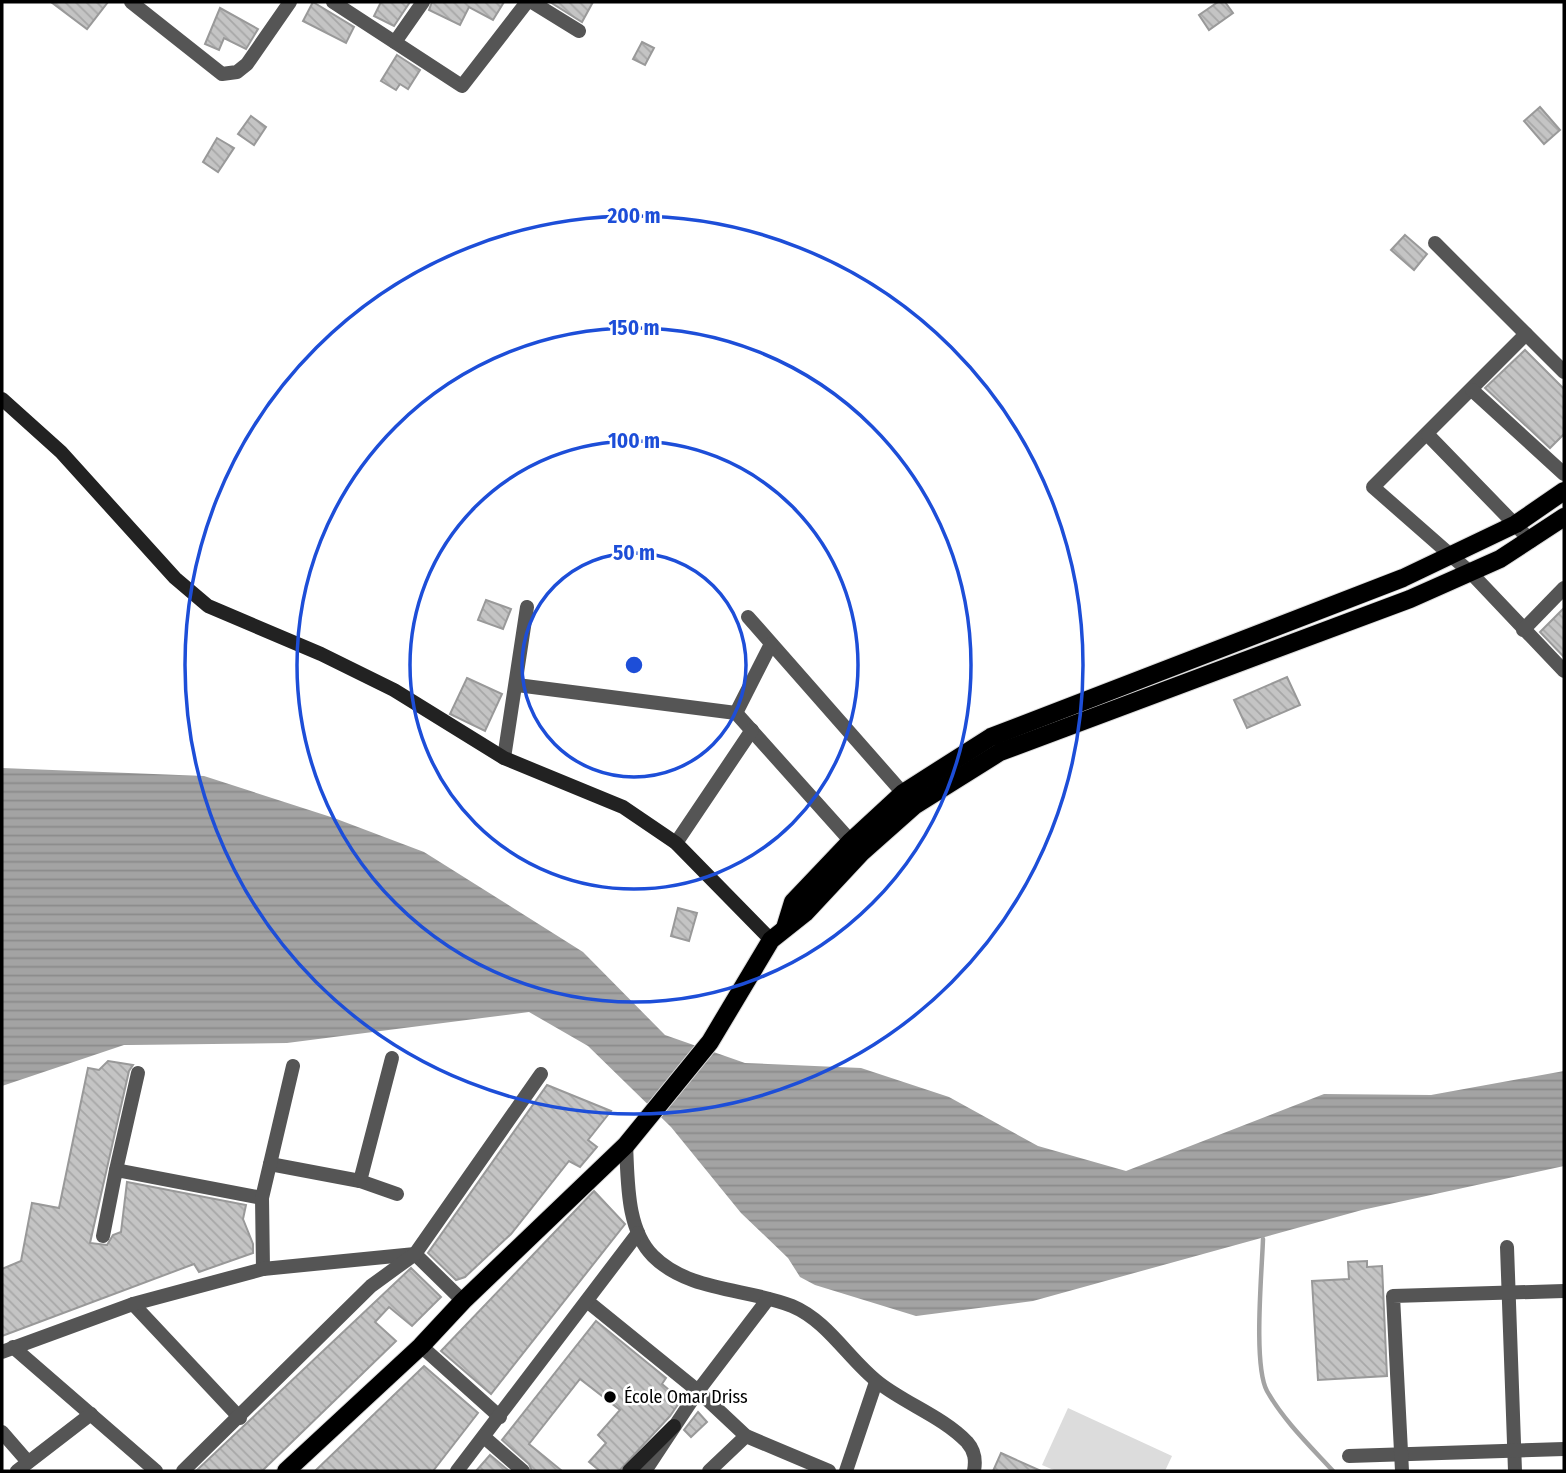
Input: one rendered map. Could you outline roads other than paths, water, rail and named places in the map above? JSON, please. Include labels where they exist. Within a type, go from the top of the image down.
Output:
[{"type":"main road","points":[[2,398],[61,452],[175,578],[208,606],[321,654],[394,690],[504,758],[623,807],[676,843],[778,934]]},
{"type":"main road","points":[[1218,661],[1516,524],[1564,491]]},
{"type":"main road","points":[[286,1471],[421,1346],[463,1301],[629,1141],[710,1042],[778,934],[805,913],[856,847],[909,799],[995,744],[1218,661],[1410,599],[1471,573],[1531,541],[1564,517]]},
{"type":"main road","points":[[629,1471],[674,1426]]},
{"type":"street","points":[[131,2],[222,74],[237,72],[247,64],[290,2]]},
{"type":"street","points":[[333,2],[463,86],[530,2],[579,31]]},
{"type":"street","points":[[395,42],[423,2]]},
{"type":"street","points":[[1435,243],[1564,372]]},
{"type":"street","points":[[1526,334],[1428,435],[1373,487],[1471,573],[1564,671]]},
{"type":"street","points":[[1472,390],[1564,474]]},
{"type":"street","points":[[1428,435],[1531,541]]},
{"type":"street","points":[[1523,630],[1564,588]]},
{"type":"street","points":[[504,758],[527,607]]},
{"type":"street","points":[[748,617],[909,799]]},
{"type":"street","points":[[736,713],[771,644]]},
{"type":"street","points":[[517,685],[736,713],[856,847]]},
{"type":"street","points":[[676,843],[752,730]]},
{"type":"street","points":[[360,1181],[392,1058]]},
{"type":"street","points":[[263,1269],[262,1198],[293,1066]]},
{"type":"street","points":[[103,1236],[138,1073]]},
{"type":"street","points":[[183,1471],[240,1418],[371,1286],[415,1254],[541,1074]]},
{"type":"street","points":[[629,1141],[628,1193],[638,1233],[652,1255],[687,1279],[768,1299],[810,1316],[876,1382],[956,1432],[970,1445],[976,1460],[974,1471]]},
{"type":"street","points":[[270,1164],[360,1181],[397,1195]]},
{"type":"street","points":[[116,1170],[262,1198]]},
{"type":"street","points":[[457,1471],[638,1233]]},
{"type":"street","points":[[1507,1247],[1515,1471]]},
{"type":"street","points":[[8,1350],[133,1304],[263,1269],[415,1254]]},
{"type":"street","points":[[415,1254],[463,1301]]},
{"type":"street","points":[[1402,1471],[1393,1296],[1564,1291]]},
{"type":"street","points":[[645,1471],[698,1391],[768,1299]]},
{"type":"street","points":[[587,1301],[698,1391],[746,1436],[828,1471]]},
{"type":"street","points":[[133,1304],[240,1418]]},
{"type":"street","points":[[421,1346],[500,1417]]},
{"type":"street","points":[[8,1350],[91,1414],[156,1471]]},
{"type":"street","points":[[846,1471],[876,1382]]},
{"type":"street","points":[[2,1432],[23,1467],[91,1414]]},
{"type":"street","points":[[709,1471],[746,1436]]},
{"type":"street","points":[[484,1437],[523,1471]]},
{"type":"street","points":[[1349,1456],[1564,1449]]},
{"type":"waterway","points":[[1263,1239],[1259,1340],[1263,1378],[1267,1391],[1281,1413],[1333,1471]]},
{"type":"place","name":"École Omar Driss","points":[[610,1397]]}]
